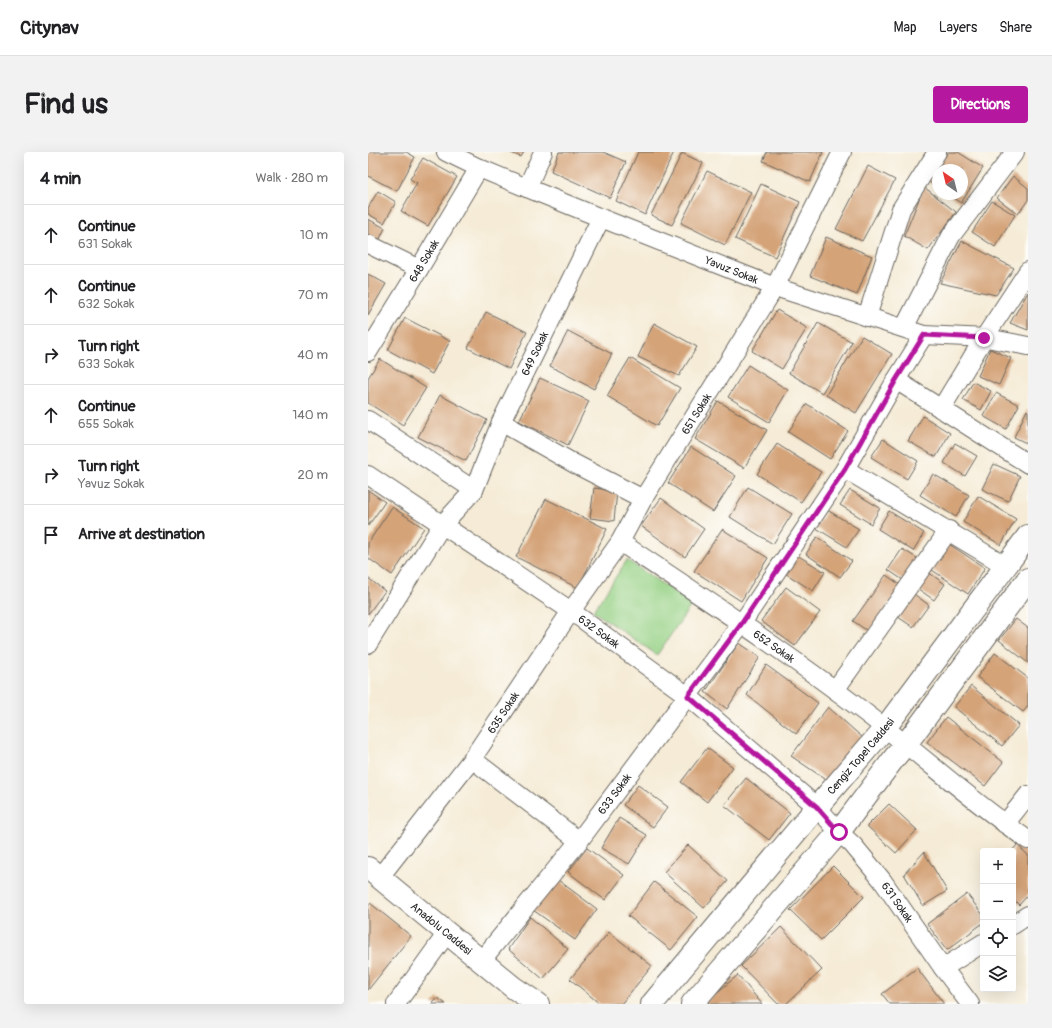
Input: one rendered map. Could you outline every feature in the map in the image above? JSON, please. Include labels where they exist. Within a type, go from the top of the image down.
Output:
[{"type":"street","name":"Yavuz Sokak","points":[[446,152],[479,168],[527,188],[775,287],[924,335],[984,338],[1028,346]]},
{"type":"street","points":[[527,188],[543,152]]},
{"type":"street","name":"651 Sokak","points":[[620,542],[643,499],[775,287],[842,152]]},
{"type":"street","points":[[867,317],[901,209],[937,152]]},
{"type":"street","points":[[904,328],[951,236],[1015,152]]},
{"type":"street","name":"648 Sokak","points":[[368,352],[479,168]]},
{"type":"street","name":"649 Sokak","points":[[474,490],[501,422],[601,218]]},
{"type":"street","points":[[368,244],[419,269]]},
{"type":"street","points":[[941,409],[984,338],[1028,271]]},
{"type":"street","name":"633 Sokak","points":[[481,961],[579,841],[742,623],[845,469],[896,380],[924,335]]},
{"type":"street","points":[[896,380],[1028,464]]},
{"type":"street","points":[[368,420],[474,490],[442,525],[368,644]]},
{"type":"street","points":[[501,422],[573,463],[643,499]]},
{"type":"street","points":[[845,469],[949,530],[1006,566]]},
{"type":"street","name":"632 Sokak","points":[[368,475],[571,611],[688,696],[817,807]]},
{"type":"street","points":[[834,690],[949,530]]},
{"type":"street","name":"Cengiz Topel Caddesi","points":[[652,1004],[885,728],[1028,536]]},
{"type":"street","name":"652 Sokak","points":[[620,542],[742,623],[834,690],[906,744],[1005,824],[1028,840]]},
{"type":"street","name":"635 Sokak","points":[[374,873],[472,759],[571,611],[620,542]]},
{"type":"street","points":[[692,1004],[839,832],[1028,579]]},
{"type":"street","points":[[472,759],[579,841]]},
{"type":"street","points":[[1005,824],[1028,795]]},
{"type":"street","name":"631 Sokak","points":[[817,807],[839,832],[853,845],[882,880],[970,1004]]},
{"type":"street","name":"Anadolu Caddesi","points":[[374,873],[481,961],[520,996],[538,1004]]},
{"type":"street","points":[[1016,922],[1028,915]]},
{"type":"street","points":[[396,1004],[447,933]]},
{"type":"street","points":[[943,968],[980,945]]},
{"type":"green space","points":[[627,560],[692,604],[657,655],[593,611]]},
{"type":"building","points":[[368,152],[406,152],[415,157],[397,191],[368,176]]},
{"type":"building","points":[[509,152],[524,152],[521,157]]},
{"type":"building","points":[[559,152],[603,152],[626,162],[610,198],[551,171]]},
{"type":"building","points":[[638,152],[674,152],[645,215],[616,201]]},
{"type":"building","points":[[767,152],[823,152],[810,182],[763,161]]},
{"type":"building","points":[[948,152],[958,152],[983,168],[968,192],[968,164],[940,164]]},
{"type":"building","points":[[682,153],[703,163],[672,225],[651,215]]},
{"type":"building","points":[[423,158],[457,177],[428,226],[401,211],[417,183],[410,179]]},
{"type":"building","points":[[868,166],[895,180],[862,241],[836,229]]},
{"type":"building","points":[[707,171],[751,192],[725,245],[681,223]]},
{"type":"building","points":[[1013,176],[1028,188],[1028,200],[1018,214],[997,198]]},
{"type":"building","points":[[932,177],[932,184],[929,182]]},
{"type":"building","points":[[761,184],[800,202],[775,257],[735,239]]},
{"type":"building","points":[[924,187],[932,193],[932,200],[941,200],[956,212],[928,250],[904,236]]},
{"type":"building","points":[[378,191],[396,202],[384,223],[368,214],[368,208]]},
{"type":"building","points":[[992,201],[1015,215],[995,247],[972,232]]},
{"type":"building","points":[[368,219],[385,228],[378,243],[368,239]]},
{"type":"building","points":[[826,237],[872,256],[857,295],[810,276]]},
{"type":"building","points":[[962,241],[1014,268],[996,295],[940,283]]},
{"type":"building","points":[[368,274],[386,284],[368,315]]},
{"type":"building","points":[[1028,292],[1028,330],[1010,323]]},
{"type":"building","points":[[777,310],[807,328],[782,369],[752,351]]},
{"type":"building","points":[[486,312],[527,332],[509,369],[468,348]]},
{"type":"building","points":[[405,318],[450,341],[432,374],[388,350]]},
{"type":"building","points":[[654,323],[697,347],[679,376],[638,357]]},
{"type":"building","points":[[818,323],[852,342],[822,393],[789,373]]},
{"type":"building","points":[[568,331],[612,354],[594,389],[550,366]]},
{"type":"building","points":[[862,336],[892,354],[856,413],[826,395]]},
{"type":"building","points":[[990,349],[1011,358],[999,385],[978,376]]},
{"type":"building","points":[[630,358],[680,388],[657,426],[607,396]]},
{"type":"building","points":[[380,359],[426,388],[403,425],[368,403],[368,378]]},
{"type":"building","points":[[748,365],[788,390],[769,422],[728,397]]},
{"type":"building","points":[[540,378],[589,401],[568,445],[519,421]]},
{"type":"building","points":[[973,382],[991,391],[981,410],[963,400]]},
{"type":"building","points":[[996,393],[1019,405],[1006,429],[983,416]]},
{"type":"building","points":[[440,395],[487,420],[466,461],[418,437]]},
{"type":"building","points":[[718,401],[767,430],[744,468],[695,439]]},
{"type":"building","points":[[807,404],[848,431],[830,459],[788,432]]},
{"type":"building","points":[[1027,410],[1028,411],[1028,444],[1014,437]]},
{"type":"building","points":[[923,416],[950,433],[936,457],[908,441]]},
{"type":"building","points":[[883,439],[918,461],[907,479],[871,457]]},
{"type":"building","points":[[955,443],[977,456],[965,476],[944,463]]},
{"type":"building","points":[[777,444],[821,472],[801,502],[757,474]]},
{"type":"building","points":[[691,447],[736,476],[713,512],[668,483]]},
{"type":"building","points":[[994,464],[1020,476],[1008,501],[982,489]]},
{"type":"building","points":[[933,474],[969,495],[956,517],[920,495]]},
{"type":"building","points":[[748,487],[792,514],[773,544],[730,517]]},
{"type":"building","points":[[594,488],[617,491],[614,521],[590,518]]},
{"type":"building","points":[[368,490],[385,502],[368,526]]},
{"type":"building","points":[[850,490],[880,508],[871,524],[840,505]]},
{"type":"building","points":[[978,496],[1016,519],[1001,545],[963,522]]},
{"type":"building","points":[[661,498],[704,529],[685,557],[641,526]]},
{"type":"building","points":[[546,499],[607,529],[578,588],[516,557]]},
{"type":"building","points":[[392,507],[424,528],[392,575],[368,558],[368,543]]},
{"type":"building","points":[[827,510],[859,529],[847,547],[816,528]]},
{"type":"building","points":[[889,511],[924,533],[913,551],[878,529]]},
{"type":"building","points":[[722,529],[768,558],[741,601],[694,571]]},
{"type":"building","points":[[817,537],[852,561],[840,577],[806,554]]},
{"type":"building","points":[[949,544],[985,568],[968,594],[932,570]]},
{"type":"building","points":[[902,549],[920,560],[906,582],[888,570]]},
{"type":"building","points":[[797,555],[825,572],[813,591],[785,573]]},
{"type":"building","points":[[925,570],[945,584],[934,600],[914,586]]},
{"type":"building","points":[[886,575],[902,586],[869,632],[853,621]]},
{"type":"building","points":[[368,578],[385,591],[368,614]]},
{"type":"building","points":[[786,587],[820,612],[795,646],[761,621]]},
{"type":"building","points":[[911,592],[929,605],[913,627],[895,615]]},
{"type":"building","points":[[1016,619],[1028,628],[1028,663],[999,640]]},
{"type":"building","points":[[739,643],[760,657],[727,709],[705,692]]},
{"type":"building","points":[[995,653],[1028,678],[1028,706],[1023,712],[977,677]]},
{"type":"building","points":[[766,665],[818,703],[796,734],[747,695]]},
{"type":"building","points":[[971,686],[1019,725],[1002,746],[954,707]]},
{"type":"building","points":[[828,707],[863,738],[828,781],[791,756]]},
{"type":"building","points":[[946,717],[1003,762],[985,786],[927,742]]},
{"type":"building","points":[[707,748],[733,767],[707,802],[681,782]]},
{"type":"building","points":[[746,778],[790,813],[769,840],[724,805]]},
{"type":"building","points":[[638,785],[668,807],[653,827],[623,805]]},
{"type":"building","points":[[889,804],[917,830],[896,853],[867,826]]},
{"type":"building","points":[[619,818],[647,835],[629,864],[601,848]]},
{"type":"building","points":[[688,845],[728,881],[704,908],[664,872]]},
{"type":"building","points":[[1017,845],[1028,855],[1028,895],[1019,905],[1016,902],[1016,848],[1014,848]]},
{"type":"building","points":[[587,848],[624,875],[605,900],[568,872]]},
{"type":"building","points":[[924,852],[947,891],[923,906],[904,874]]},
{"type":"building","points":[[833,866],[864,897],[821,940],[790,910]]},
{"type":"building","points":[[558,880],[597,909],[575,940],[533,910]]},
{"type":"building","points":[[654,882],[698,917],[671,950],[628,916]]},
{"type":"building","points":[[967,894],[980,911],[980,925],[947,950],[927,924]]},
{"type":"building","points":[[370,903],[411,936],[368,990],[368,906]]},
{"type":"building","points":[[530,917],[568,949],[543,979],[508,949]]},
{"type":"building","points":[[781,927],[822,970],[786,1004],[778,1004],[741,966]]},
{"type":"building","points":[[609,932],[652,966],[621,1004],[600,1004],[570,979]]},
{"type":"building","points":[[917,968],[944,1004],[890,1004],[882,994]]},
{"type":"building","points":[[738,975],[762,1004],[703,1004]]},
{"type":"building","points":[[438,998],[446,1004],[432,1004]]},
{"type":"route","points":[[839,832],[817,807],[688,696],[742,623],[845,469],[896,380],[924,335],[984,338]]}]
